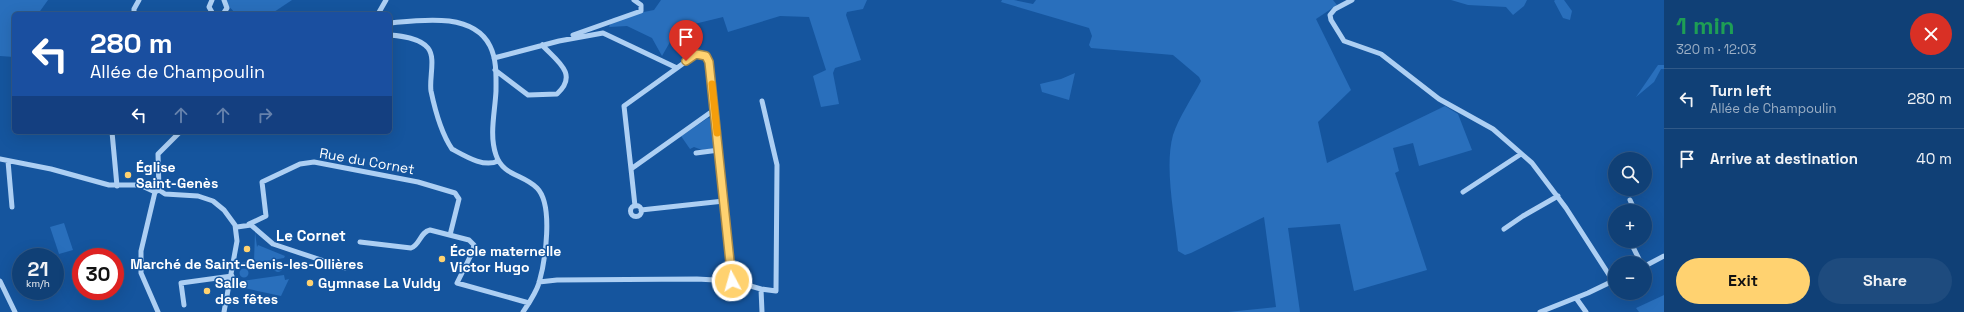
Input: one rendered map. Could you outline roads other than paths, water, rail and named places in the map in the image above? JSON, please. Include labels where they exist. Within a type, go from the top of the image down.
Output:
[{"type":"street","points":[[134,12],[139,0]]},
{"type":"street","points":[[205,0],[211,2],[210,10],[212,12]]},
{"type":"street","points":[[224,0],[227,8],[224,12]]},
{"type":"street","points":[[379,12],[386,0]]},
{"type":"street","points":[[559,41],[641,11],[640,5],[634,0]]},
{"type":"street","points":[[1352,0],[1335,9],[1330,15],[1331,20],[1344,41],[1381,54],[1439,100],[1493,129],[1532,163],[1558,196],[1608,272]]},
{"type":"street","points":[[392,24],[433,20],[464,24],[483,36],[490,46],[494,58],[495,70],[493,131],[494,149],[498,161],[510,173],[537,187],[544,201],[546,245],[540,282],[523,312]]},
{"type":"street","points":[[494,58],[559,41],[602,33],[677,68]]},
{"type":"street","points":[[392,35],[412,39],[421,43],[428,49],[431,56],[431,90],[443,133],[452,149],[486,163],[493,164],[498,161]]},
{"type":"street","points":[[495,70],[528,95],[557,94],[565,87],[568,77],[564,69],[542,45]]},
{"type":"street","points":[[635,206],[624,106],[696,54],[706,56],[709,62],[732,281]]},
{"type":"street","points":[[540,282],[557,280],[697,279],[732,281],[761,289],[776,291],[777,166],[762,100]]},
{"type":"street","points":[[631,169],[714,110]]},
{"type":"street","points":[[112,134],[116,186]]},
{"type":"street","points":[[158,312],[141,273],[141,251],[157,191],[156,159],[158,154],[178,134]]},
{"type":"street","points":[[696,152],[719,150]]},
{"type":"street","points":[[1463,192],[1521,154]]},
{"type":"street","points":[[0,159],[116,186],[140,185],[165,194],[198,196],[213,201],[224,210],[237,227],[237,241],[232,276],[224,312]]},
{"type":"street","points":[[8,161],[12,207]]},
{"type":"street","name":"Rue du Cornet","points":[[249,224],[266,216],[262,182],[300,164],[314,162],[418,182],[455,193],[459,199],[450,235]]},
{"type":"street","points":[[1504,229],[1558,196]]},
{"type":"street","points":[[1630,200],[1632,204]]},
{"type":"street","points":[[635,206],[642,210],[724,201]]},
{"type":"street","points":[[635,206],[630,211],[632,216],[640,216],[642,210]]},
{"type":"street","points":[[237,227],[249,224],[273,244],[345,268]]},
{"type":"street","points":[[360,242],[405,248],[415,247],[427,231],[469,240],[474,245],[472,253],[457,283],[529,303]]},
{"type":"street","points":[[1652,262],[1664,256]]},
{"type":"street","points":[[184,304],[181,283],[232,276]]},
{"type":"street","points":[[0,281],[15,312]]},
{"type":"street","points":[[1543,311],[1608,284]]},
{"type":"street","points":[[761,289],[762,312]]},
{"type":"street","points":[[1576,298],[1586,312]]},
{"type":"place","name":"Église Saint-Genès","points":[[128,175]]},
{"type":"place","name":"Marché de Saint-Genis-les-Ollières","points":[[247,249]]},
{"type":"place","name":"École maternelle Victor Hugo","points":[[442,259]]},
{"type":"place","name":"Gymnase La Vuldy","points":[[310,283]]},
{"type":"place","name":"Salle des fêtes","points":[[207,291]]},
{"type":"district","name":"Le Cornet","points":[[311,235]]}]
